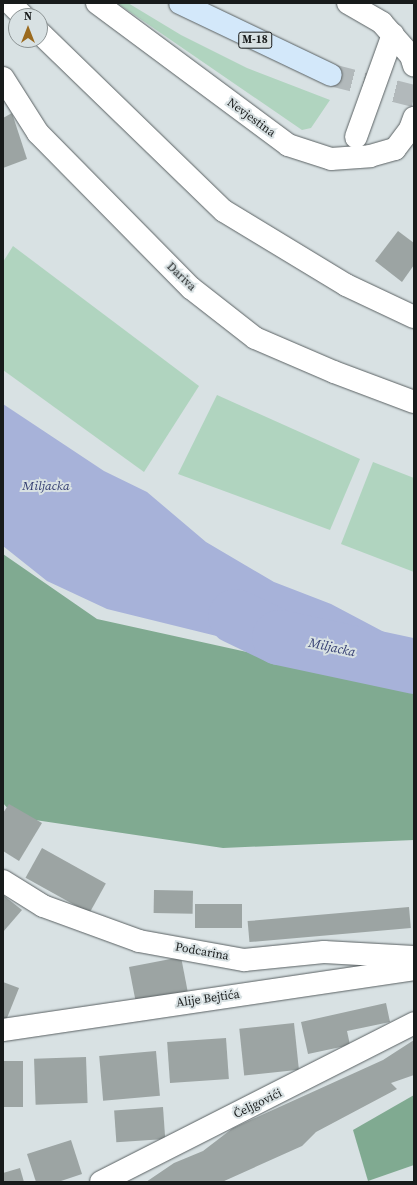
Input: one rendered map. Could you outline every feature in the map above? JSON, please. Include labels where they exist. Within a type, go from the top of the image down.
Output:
[{"type":"main road","name":"M-18","points":[[180,3],[331,75]]},
{"type":"street","name":"Nevjestina","points":[[97,3],[288,145],[331,158],[370,156],[395,149],[410,129],[414,118]]},
{"type":"street","points":[[348,3],[382,23],[393,34],[410,56],[414,66]]},
{"type":"street","points":[[356,137],[393,34]]},
{"type":"street","points":[[48,41],[224,211],[346,285],[414,317]]},
{"type":"street","name":"Dariva","points":[[3,78],[38,133],[191,288],[255,338],[334,372],[414,402]]},
{"type":"street","name":"Podcarina","points":[[3,881],[43,906],[147,942],[244,960],[324,952],[414,957]]},
{"type":"street","name":"Alije Bejtića","points":[[3,1030],[414,969]]},
{"type":"street","name":"Čeljgovići","points":[[101,1182],[414,1023]]},
{"type":"green space","points":[[117,3],[128,3],[181,35],[247,68],[330,100],[311,128],[302,130]]},
{"type":"green space","points":[[13,246],[199,386],[144,472],[3,370],[3,262]]},
{"type":"green space","points":[[217,395],[360,459],[330,530],[178,474]]},
{"type":"green space","points":[[373,462],[414,478],[414,572],[341,544]]},
{"type":"green space","points":[[3,554],[97,619],[414,689],[414,840],[223,848],[15,817],[3,803]]},
{"type":"green space","points":[[414,1095],[414,1165],[368,1181],[353,1130]]},
{"type":"water","points":[[3,404],[104,471],[147,492],[206,542],[274,582],[331,604],[401,641],[388,638],[245,643],[107,609],[47,581],[3,546]]},
{"type":"building","points":[[12,113],[27,159],[3,168],[3,118]]},
{"type":"building","points":[[398,231],[414,243],[414,265],[402,282],[375,261]]},
{"type":"building","points":[[9,804],[42,823],[19,861],[3,851],[3,813]]},
{"type":"building","points":[[42,848],[106,883],[89,913],[26,878]]},
{"type":"building","points":[[154,890],[193,891],[193,914],[154,913]]},
{"type":"building","points":[[3,895],[22,910],[3,932]]},
{"type":"building","points":[[195,904],[242,904],[242,928],[195,928]]},
{"type":"building","points":[[409,907],[411,928],[249,942],[248,921]]},
{"type":"building","points":[[181,957],[189,997],[137,1007],[129,967]]},
{"type":"building","points":[[3,982],[19,988],[5,1023],[3,1022]]},
{"type":"building","points":[[386,1003],[390,1022],[347,1031],[350,1045],[308,1054],[301,1022]]},
{"type":"building","points":[[294,1023],[299,1070],[244,1075],[239,1029]]},
{"type":"building","points":[[226,1038],[229,1079],[170,1083],[167,1042]]},
{"type":"building","points":[[414,1040],[414,1075],[391,1083],[397,1089],[316,1132],[302,1146],[222,1182],[146,1182],[174,1163],[203,1151],[233,1128],[383,1060]]},
{"type":"building","points":[[156,1051],[160,1096],[103,1101],[99,1056]]},
{"type":"building","points":[[86,1057],[88,1103],[36,1105],[34,1059]]},
{"type":"building","points":[[3,1061],[23,1061],[23,1107],[3,1107]]},
{"type":"building","points":[[163,1107],[165,1139],[116,1142],[114,1110]]},
{"type":"building","points":[[71,1140],[82,1174],[58,1182],[36,1182],[27,1154]]},
{"type":"building","points":[[20,1168],[24,1182],[3,1182],[3,1173]]},
{"type":"waterway","name":"Miljacka","points":[[235,616],[279,637],[414,666]]},
{"type":"tunnel","points":[[331,75],[414,96]]}]
